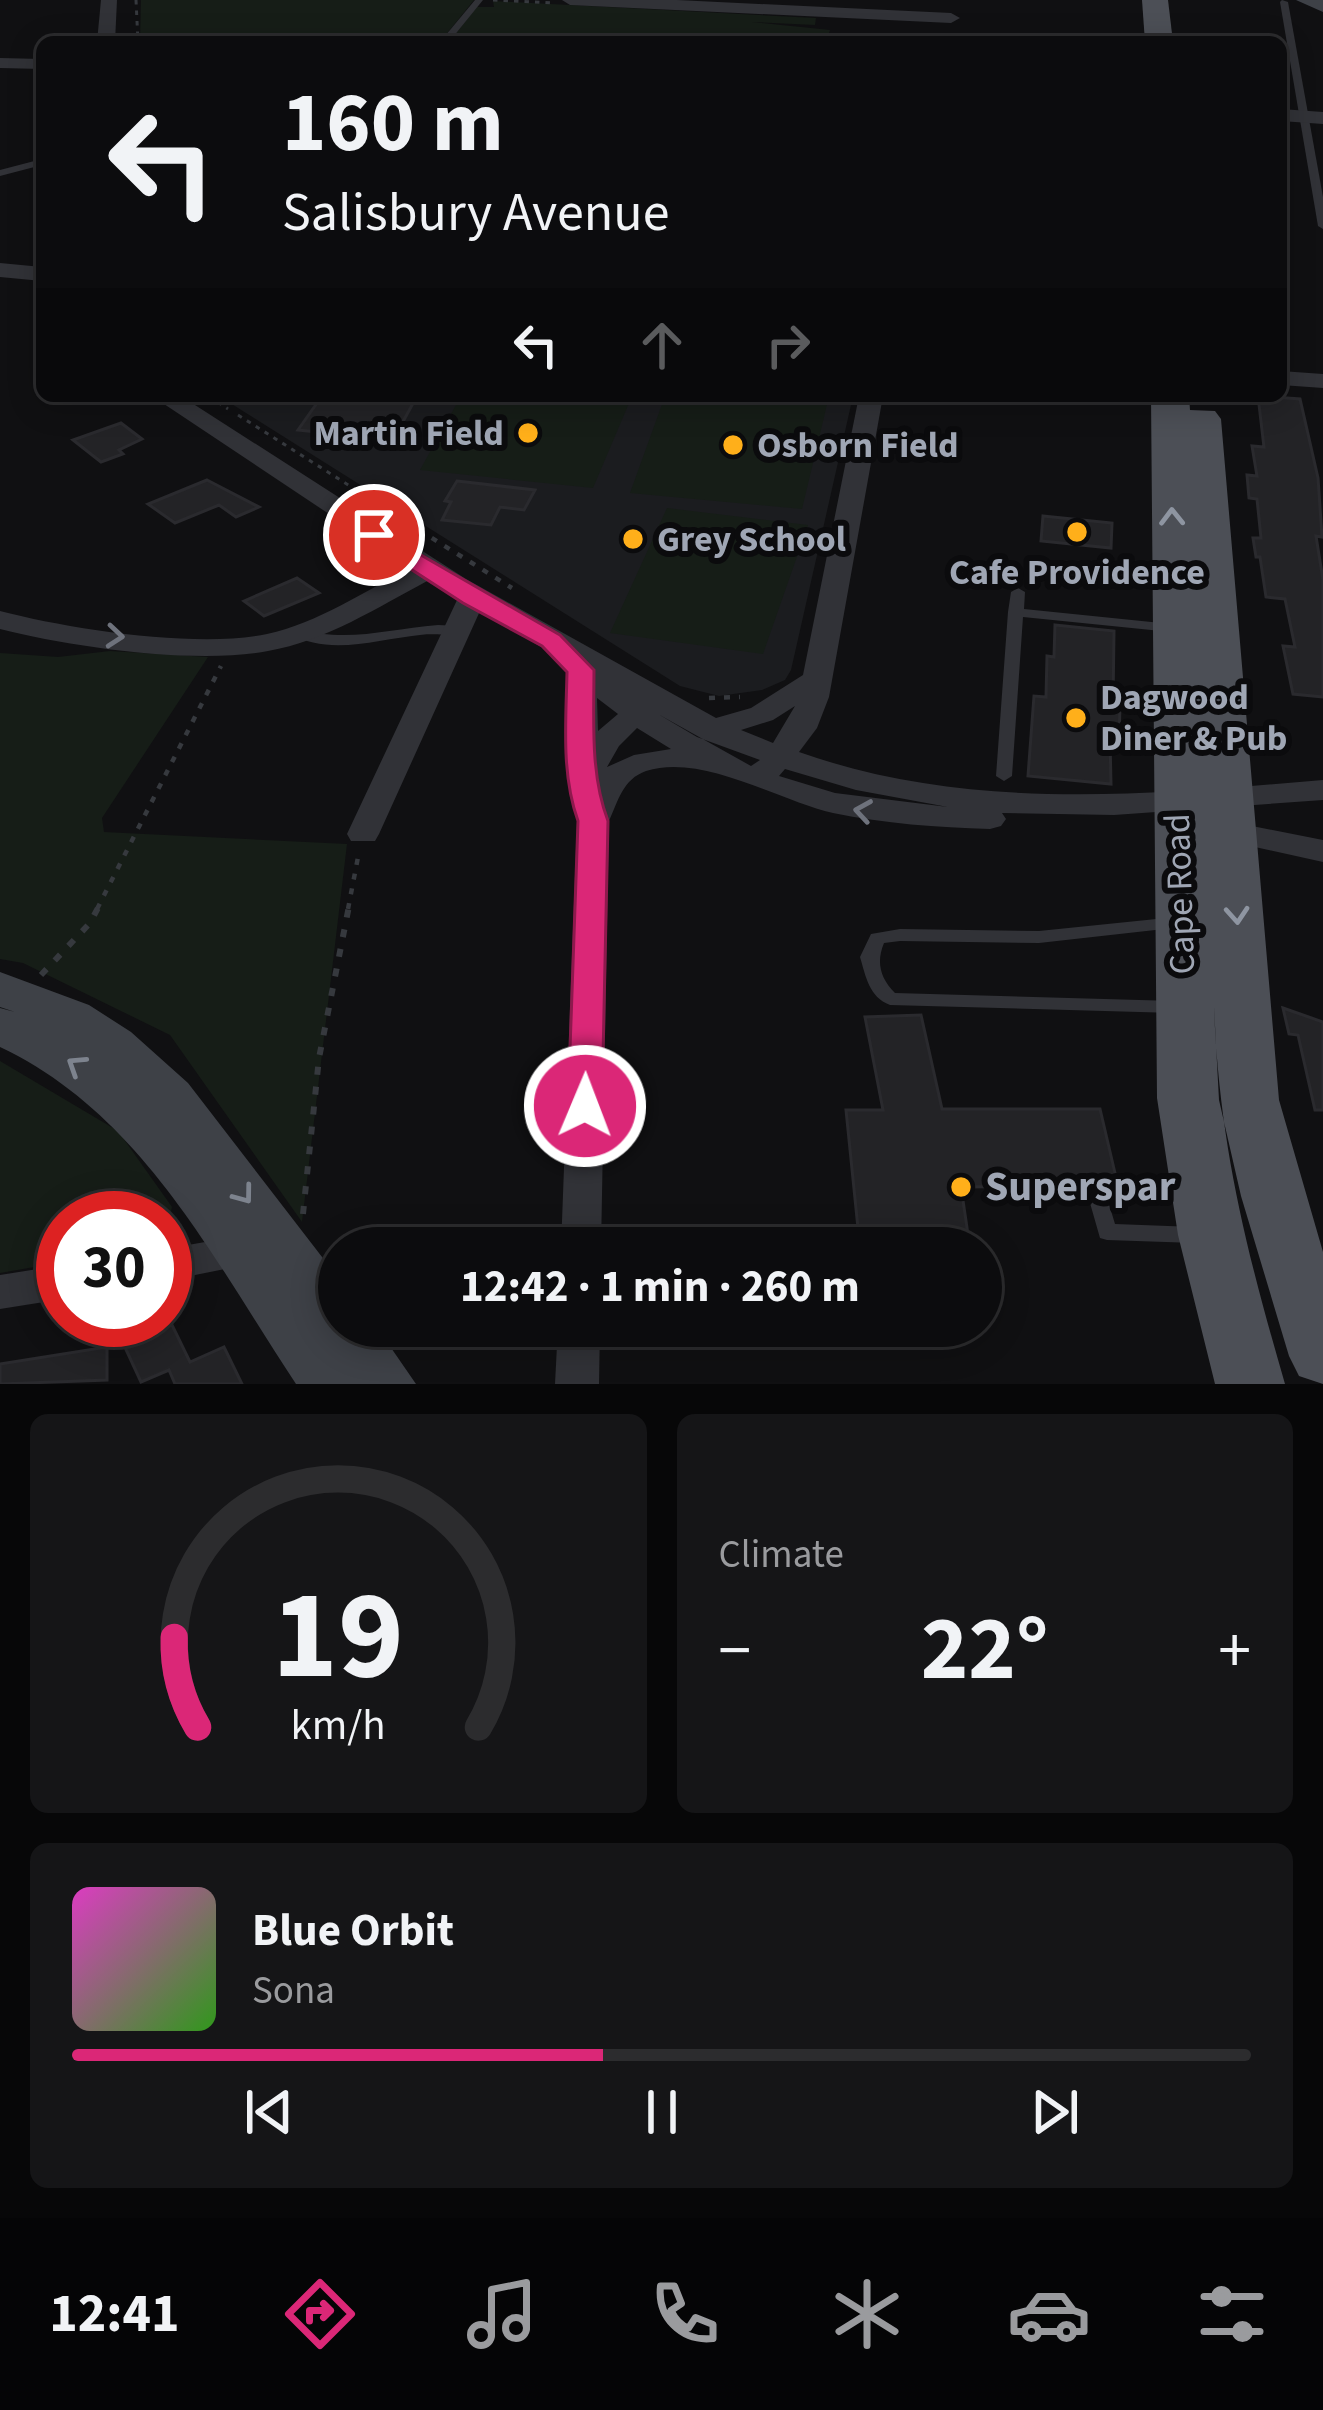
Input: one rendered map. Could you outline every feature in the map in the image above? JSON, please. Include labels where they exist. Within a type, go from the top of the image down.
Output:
[{"type":"main road","points":[[1156,0],[1159,36]]},
{"type":"main road","points":[[1180,0],[1183,36]]},
{"type":"main road","points":[[1297,1],[1323,5]]},
{"type":"main road","name":"Cape Road","points":[[1170,402],[1174,628],[1249,1100],[1273,1196],[1323,1356]]},
{"type":"main road","name":"Cape Road","points":[[1200,402],[1204,813],[1181,923],[1190,1132],[1210,1235],[1250,1384]]},
{"type":"main road","points":[[6,1003],[56,1052],[127,1105],[173,1158],[318,1302]]},
{"type":"main road","points":[[273,1257],[330,1384]]},
{"type":"main road","points":[[358,1347],[386,1384]]},
{"type":"street","points":[[106,36],[109,0]]},
{"type":"street","points":[[570,0],[953,9]]},
{"type":"street","points":[[0,63],[36,64]]},
{"type":"street","points":[[0,271],[36,274]]},
{"type":"street","points":[[1287,378],[1323,381]]},
{"type":"street","points":[[173,402],[472,598],[665,711],[708,745],[768,770],[957,799],[1204,813],[1323,790]]},
{"type":"street","points":[[768,770],[810,711],[871,402]]},
{"type":"street","points":[[0,620],[43,630],[235,646],[297,633],[428,569]]},
{"type":"street","points":[[363,833],[472,598]]},
{"type":"street","points":[[551,641],[581,670],[665,711]]},
{"type":"street","points":[[581,670],[579,736],[590,812]]},
{"type":"street","points":[[615,777],[708,745],[814,681]]},
{"type":"street","points":[[590,812],[665,711]]},
{"type":"street","points":[[581,1227],[594,756],[617,727],[665,711]]},
{"type":"street","points":[[1204,813],[1323,851]]},
{"type":"street","points":[[192,1263],[273,1257]]},
{"type":"street","points":[[0,1292],[36,1286]]},
{"type":"street","points":[[577,1384],[578,1347]]},
{"type":"lane","points":[[448,36],[479,0]]},
{"type":"lane","points":[[1297,1],[1323,226]]},
{"type":"lane","points":[[0,173],[36,164]]},
{"type":"lane","points":[[1004,776],[1018,592]]},
{"type":"lane","points":[[1015,612],[1174,628]]},
{"type":"lane","points":[[297,633],[338,643],[424,628],[459,630]]},
{"type":"lane","points":[[1181,923],[1039,938],[900,934],[878,938],[869,957],[878,987],[890,999],[1184,1008]]},
{"type":"lane","points":[[1096,1189],[1107,1232],[1210,1235]]},
{"type":"path","points":[[136,0],[138,36]]},
{"type":"path","points":[[218,402],[518,592]]},
{"type":"path","points":[[6,1003],[59,960],[90,922],[196,710],[235,646]]},
{"type":"path","points":[[665,711],[751,694]]},
{"type":"path","points":[[273,1257],[303,1210],[319,1058],[363,833]]},
{"type":"shaded area","points":[[141,0],[474,0],[445,36],[140,36]]},
{"type":"shaded area","points":[[493,1],[816,18],[815,25],[751,22],[830,30],[828,36],[454,36],[477,7],[494,7]]},
{"type":"shaded area","name":"Grey School","points":[[229,402],[852,402],[785,680],[762,690],[719,696],[680,686]]},
{"type":"shaded area","name":"Martin Field","points":[[458,402],[629,402],[593,488],[420,470]]},
{"type":"shaded area","name":"Osborn Field","points":[[663,402],[828,402],[802,509],[630,493]]},
{"type":"shaded area","points":[[667,508],[808,525],[763,654],[610,633]]},
{"type":"shaded area","points":[[110,651],[208,657],[102,818],[104,832],[347,844],[302,1222],[170,1035],[23,963],[0,959],[0,653],[58,657]]},
{"type":"shaded area","points":[[0,1061],[118,1131],[161,1191],[36,1191],[36,1267],[0,1273]]},
{"type":"building","points":[[1300,399],[1318,478],[1323,697],[1293,694],[1283,646],[1295,647],[1285,599],[1266,597],[1260,557],[1256,557],[1253,538],[1261,538],[1257,499],[1249,498],[1247,475],[1257,476],[1252,446],[1264,447],[1259,402]]},
{"type":"building","points":[[318,402],[414,402],[393,440],[298,430]]},
{"type":"building","points":[[121,423],[142,439],[119,450],[123,454],[101,462],[73,440]]},
{"type":"building","points":[[207,480],[259,507],[236,517],[219,505],[175,523],[148,504]]},
{"type":"building","points":[[457,481],[535,490],[524,510],[500,507],[491,525],[442,520],[451,502],[445,501]]},
{"type":"building","name":"Cafe Providence","points":[[1043,516],[1112,523],[1111,548],[1041,541]]},
{"type":"building","points":[[297,578],[319,593],[264,616],[244,601]]},
{"type":"building","points":[[1055,625],[1114,631],[1113,704],[1120,705],[1119,741],[1110,740],[1111,784],[1028,776],[1034,696],[1046,697],[1047,656],[1054,657]]},
{"type":"building","points":[[1283,1008],[1323,1022],[1323,1110],[1315,1110],[1298,1035],[1289,1034]]},
{"type":"building","points":[[921,1015],[942,1109],[1100,1109],[1118,1186],[1094,1177],[1082,1186],[961,1187],[967,1227],[858,1227],[846,1110],[883,1110],[865,1017]]},
{"type":"building","points":[[107,1347],[107,1380],[0,1384],[0,1364]]},
{"type":"building","points":[[125,1347],[183,1347],[190,1362],[224,1347],[242,1384],[175,1384],[169,1370],[141,1382]]},
{"type":"place","name":"Martin Field","points":[[528,433]]},
{"type":"place","name":"Osborn Field","points":[[733,445]]},
{"type":"place","name":"Cafe Providence","points":[[1077,532]]},
{"type":"place","name":"Grey School","points":[[633,539]]},
{"type":"place","name":"Dagwood Diner & Pub","points":[[1076,718]]},
{"type":"place","name":"Superspar","points":[[961,1187]]},
{"type":"route","points":[[374,535],[472,598],[551,641],[581,670],[579,736],[586,803],[593,821],[585,1106]]}]
